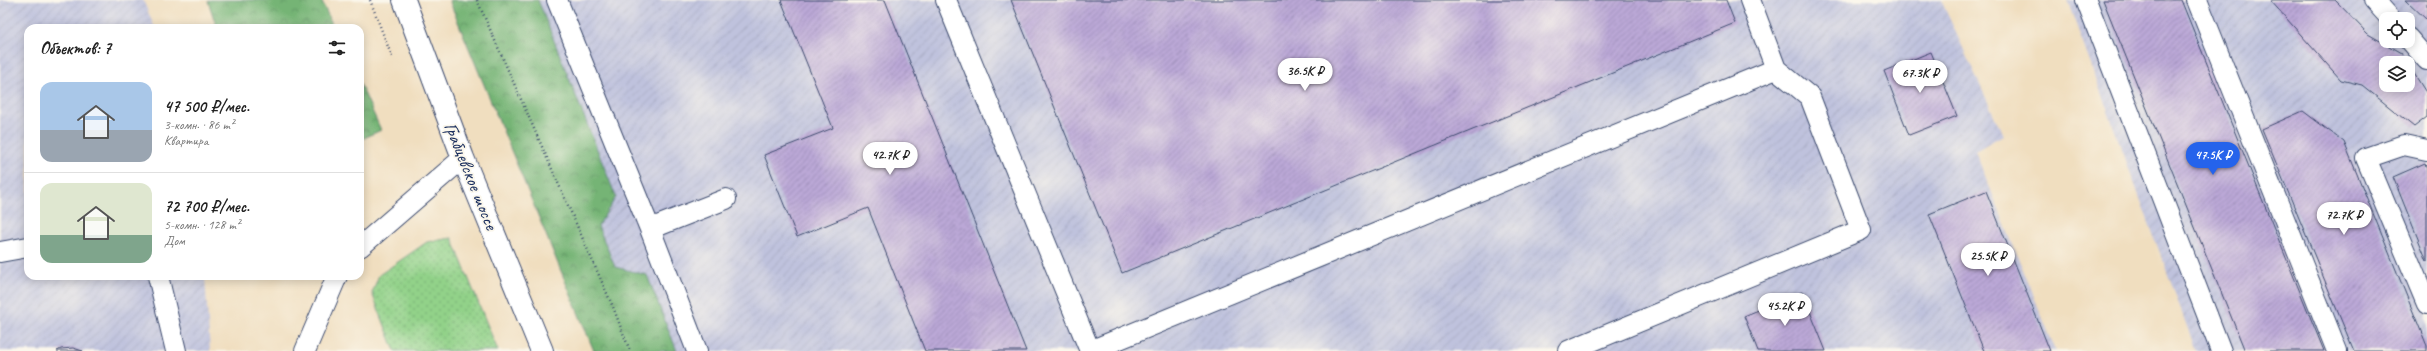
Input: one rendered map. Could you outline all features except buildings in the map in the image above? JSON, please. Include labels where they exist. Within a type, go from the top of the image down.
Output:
[{"type":"main road","name":"Грабцевское шоссе","points":[[404,0],[463,158],[542,351]]},
{"type":"lane","points":[[557,0],[650,229],[697,351]]},
{"type":"lane","points":[[946,0],[1090,351],[1776,69]]},
{"type":"lane","points":[[1568,351],[1861,230],[1810,97],[1776,69],[1750,0]]},
{"type":"lane","points":[[2086,0],[2221,351]]},
{"type":"lane","points":[[2197,0],[2337,351]]},
{"type":"lane","points":[[2374,0],[2385,12]]},
{"type":"lane","points":[[2415,46],[2427,60]]},
{"type":"lane","points":[[2427,150],[2404,144],[2366,158],[2427,304]]},
{"type":"lane","points":[[364,244],[463,158]]},
{"type":"lane","points":[[650,229],[726,199]]},
{"type":"lane","points":[[0,252],[24,248]]},
{"type":"lane","points":[[159,280],[176,351]]},
{"type":"lane","points":[[305,351],[335,280]]},
{"type":"path","points":[[477,0],[613,307],[630,351]]},
{"type":"shaded area","points":[[0,0],[143,0],[153,24],[24,24],[24,280],[205,280],[210,351],[0,351]]},
{"type":"shaded area","points":[[501,0],[1941,0],[2003,135],[1975,151],[2056,351],[641,351]]},
{"type":"shaded area","points":[[2067,0],[2427,0],[2427,351],[2196,351]]},
{"type":"green space","points":[[321,0],[332,24],[216,24],[208,1]]},
{"type":"green space","points":[[449,0],[538,0],[616,197],[598,226],[615,267],[647,275],[677,351],[594,351]]},
{"type":"green space","points":[[364,93],[381,130],[364,138]]},
{"type":"green space","points":[[452,238],[498,351],[395,351],[372,293],[379,275],[427,242]]}]
